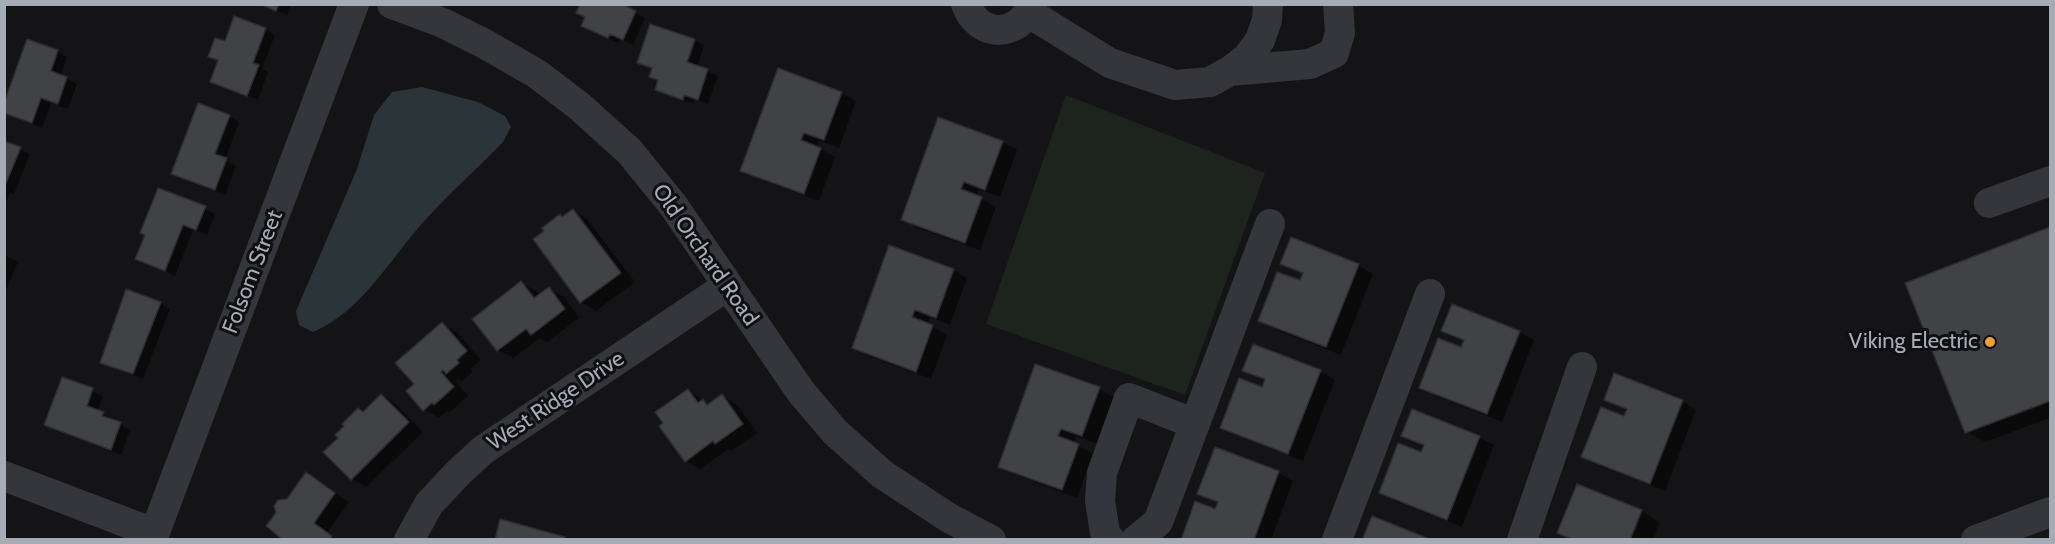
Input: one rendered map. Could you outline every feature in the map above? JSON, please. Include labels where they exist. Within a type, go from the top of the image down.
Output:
[{"type":"street","name":"Folsom Street","points":[[153,536],[354,4]]},
{"type":"street","name":"Old Orchard Road","points":[[392,4],[443,23],[485,44],[537,74],[579,106],[629,151],[666,196],[801,392],[835,432],[882,474],[949,518],[991,540]]},
{"type":"street","points":[[966,4],[972,17],[980,24],[990,29],[1002,30],[1022,21],[1031,9],[1110,63],[1175,85],[1210,82],[1230,71],[1246,58],[1260,40],[1267,20],[1268,4]]},
{"type":"street","points":[[1230,71],[1310,64],[1334,53],[1340,33],[1338,4]]},
{"type":"street","points":[[1989,202],[2050,181]]},
{"type":"street","points":[[1136,540],[1158,522],[1270,224]]},
{"type":"street","name":"West Ridge Drive","points":[[409,540],[429,504],[483,450],[727,286]]},
{"type":"street","points":[[1337,540],[1430,294]]},
{"type":"street","points":[[1522,540],[1582,367]]},
{"type":"street","points":[[1110,540],[1105,533],[1100,501],[1102,473],[1129,398],[1195,424]]},
{"type":"street","points":[[4,476],[153,536]]},
{"type":"street","points":[[1976,540],[2050,512]]},
{"type":"shaded area","points":[[422,87],[478,102],[505,116],[511,127],[503,142],[429,216],[359,300],[345,313],[313,332],[299,325],[296,311],[357,169],[374,115],[392,92]]},
{"type":"shaded area","points":[[1066,95],[1265,173],[1185,395],[986,324]]},
{"type":"building","points":[[260,4],[279,4],[276,11]]},
{"type":"building","points":[[580,4],[622,4],[636,11],[623,40],[610,34],[608,38],[581,26],[585,17],[576,13]]},
{"type":"building","points":[[234,16],[266,28],[253,63],[259,65],[247,96],[210,82],[218,60],[208,57],[215,38],[225,41]]},
{"type":"building","points":[[650,24],[695,39],[687,62],[708,69],[698,100],[684,95],[683,100],[655,90],[658,80],[649,77],[652,68],[637,63]]},
{"type":"building","points":[[27,39],[58,50],[51,71],[67,77],[58,104],[41,98],[32,123],[4,113],[4,103]]},
{"type":"building","points":[[778,68],[842,92],[824,140],[804,133],[801,140],[821,148],[804,194],[740,171]]},
{"type":"building","points":[[198,103],[230,115],[215,154],[227,158],[215,190],[171,174]]},
{"type":"building","points":[[938,117],[1003,141],[985,190],[964,182],[961,189],[982,197],[965,243],[901,220]]},
{"type":"building","points":[[4,141],[21,147],[4,188]]},
{"type":"building","points":[[158,188],[206,206],[196,230],[183,225],[165,271],[135,259],[145,235],[140,233]]},
{"type":"building","points":[[573,209],[621,273],[580,303],[533,239],[544,231],[542,228],[560,214],[562,217]]},
{"type":"building","name":"Viking Electric","points":[[2050,227],[2050,401],[1965,433],[1905,283]]},
{"type":"building","points":[[1291,237],[1359,264],[1326,347],[1258,321],[1277,272],[1300,280],[1303,273],[1280,264]]},
{"type":"building","points":[[889,245],[954,269],[936,318],[915,310],[912,317],[933,325],[916,372],[852,348]]},
{"type":"building","points":[[521,281],[534,298],[549,287],[565,309],[531,335],[526,329],[497,351],[472,319]]},
{"type":"building","points":[[126,289],[161,302],[133,374],[100,363]]},
{"type":"building","points":[[1452,304],[1520,331],[1487,414],[1419,388],[1438,338],[1461,347],[1464,340],[1441,331]]},
{"type":"building","points":[[442,322],[467,351],[457,360],[459,363],[446,374],[443,370],[441,372],[454,387],[434,405],[432,403],[423,411],[406,391],[414,384],[395,363]]},
{"type":"building","points":[[1253,344],[1321,370],[1288,454],[1220,428],[1239,378],[1262,387],[1265,379],[1242,371]]},
{"type":"building","points":[[1035,364],[1100,387],[1082,436],[1061,429],[1058,436],[1079,444],[1062,490],[998,467]]},
{"type":"building","points":[[1614,373],[1683,400],[1650,484],[1581,457],[1601,407],[1624,416],[1627,409],[1604,400]]},
{"type":"building","points":[[62,377],[93,388],[87,406],[104,412],[102,416],[121,422],[111,450],[44,425]]},
{"type":"building","points":[[688,389],[698,403],[703,399],[707,405],[722,394],[743,424],[715,444],[713,441],[685,462],[659,426],[663,423],[655,412]]},
{"type":"building","points":[[381,394],[409,422],[351,480],[323,452],[338,438],[335,435],[344,426],[342,424],[358,408],[363,412]]},
{"type":"building","points":[[1412,409],[1480,436],[1447,520],[1379,493],[1398,443],[1421,452],[1424,445],[1401,436]]},
{"type":"building","points":[[1215,447],[1279,471],[1254,540],[1181,540],[1195,501],[1215,509],[1218,502],[1197,494]]},
{"type":"building","points":[[306,472],[335,493],[314,523],[332,536],[330,540],[283,540],[266,526],[276,513],[274,506],[278,500],[287,499]]},
{"type":"building","points":[[1577,484],[1642,510],[1630,540],[1574,540],[1557,533]]},
{"type":"building","points":[[1372,516],[1432,540],[1362,540]]},
{"type":"building","points":[[500,519],[565,537],[565,540],[495,540]]},
{"type":"place","name":"Viking Electric","points":[[1990,342]]}]
